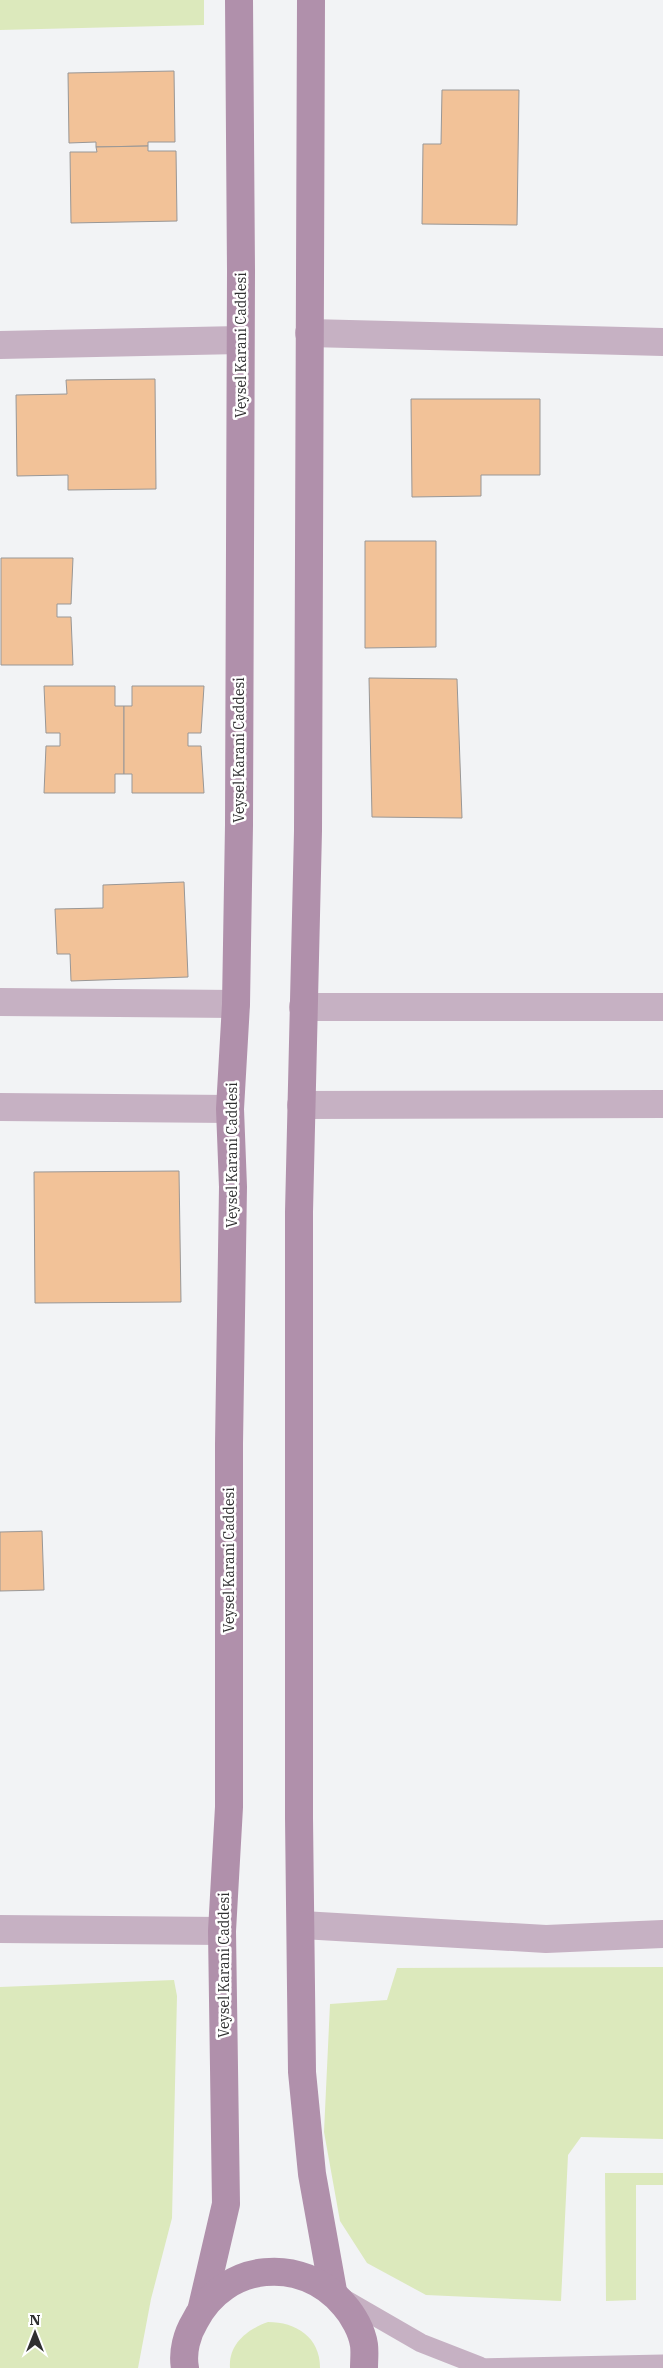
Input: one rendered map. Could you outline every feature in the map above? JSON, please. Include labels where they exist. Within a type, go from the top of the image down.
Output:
[{"type":"main road","name":"Veysel Karani Caddesi","points":[[202,2307],[226,2204],[222,1931],[229,1806],[229,1444],[233,1187],[230,1109],[236,1004],[240,340],[239,0]]},
{"type":"main road","points":[[311,0],[308,831],[299,1212],[299,1818],[302,1925],[302,2072],[312,2174],[333,2292]]},
{"type":"main road","points":[[185,2368],[184,2362],[188,2333],[202,2307],[222,2287],[248,2274],[277,2271],[305,2276],[333,2292],[352,2315],[364,2344],[364,2368]]},
{"type":"street","points":[[310,333],[663,342]]},
{"type":"street","points":[[0,345],[240,340]]},
{"type":"street","points":[[0,1002],[236,1004]]},
{"type":"street","points":[[303,1007],[663,1007]]},
{"type":"street","points":[[301,1105],[663,1104]]},
{"type":"street","points":[[0,1107],[230,1109]]},
{"type":"street","points":[[302,1925],[546,1939],[663,1934]]},
{"type":"street","points":[[0,1929],[222,1931]]},
{"type":"lane","points":[[333,2292],[420,2343],[478,2367],[663,2364]]},
{"type":"green space","points":[[0,0],[204,0],[204,25],[0,30]]},
{"type":"green space","points":[[663,1967],[663,2139],[581,2137],[568,2155],[561,2301],[426,2295],[367,2263],[340,2221],[324,2132],[330,2004],[387,2000],[397,1968]]},
{"type":"green space","points":[[174,1980],[177,1996],[172,2218],[151,2299],[138,2368],[0,2368],[0,1987]]},
{"type":"green space","points":[[605,2173],[663,2173],[663,2185],[636,2185],[636,2300],[606,2301]]},
{"type":"green space","points":[[268,2322],[288,2325],[304,2333],[316,2348],[320,2368],[230,2368],[230,2359],[236,2345],[247,2333]]},
{"type":"building","points":[[174,71],[175,142],[148,142],[148,146],[96,147],[96,142],[69,143],[68,73]]},
{"type":"building","points":[[442,90],[519,90],[517,225],[422,224],[423,144],[441,144]]},
{"type":"building","points":[[148,146],[148,151],[176,151],[177,221],[71,223],[70,152],[97,152],[96,147]]},
{"type":"building","points":[[155,379],[156,489],[68,490],[68,475],[17,476],[16,395],[67,394],[66,380]]},
{"type":"building","points":[[411,399],[540,399],[540,475],[481,475],[481,496],[412,497]]},
{"type":"building","points":[[365,541],[436,541],[436,647],[365,648]]},
{"type":"building","points":[[1,558],[73,558],[71,604],[57,604],[57,617],[71,617],[73,665],[1,665]]},
{"type":"building","points":[[369,678],[457,679],[462,818],[372,817]]},
{"type":"building","points":[[44,686],[115,686],[115,706],[124,706],[124,774],[115,774],[115,793],[44,793],[46,746],[60,746],[60,733],[46,733]]},
{"type":"building","points":[[132,686],[204,686],[201,733],[188,733],[188,746],[201,746],[204,793],[132,793],[132,774],[124,774],[124,706],[132,706]]},
{"type":"building","points":[[184,882],[188,977],[71,981],[70,954],[57,954],[55,909],[103,908],[103,885]]},
{"type":"building","points":[[179,1171],[181,1302],[35,1303],[34,1172]]},
{"type":"building","points":[[42,1531],[44,1590],[0,1591],[0,1532]]}]
